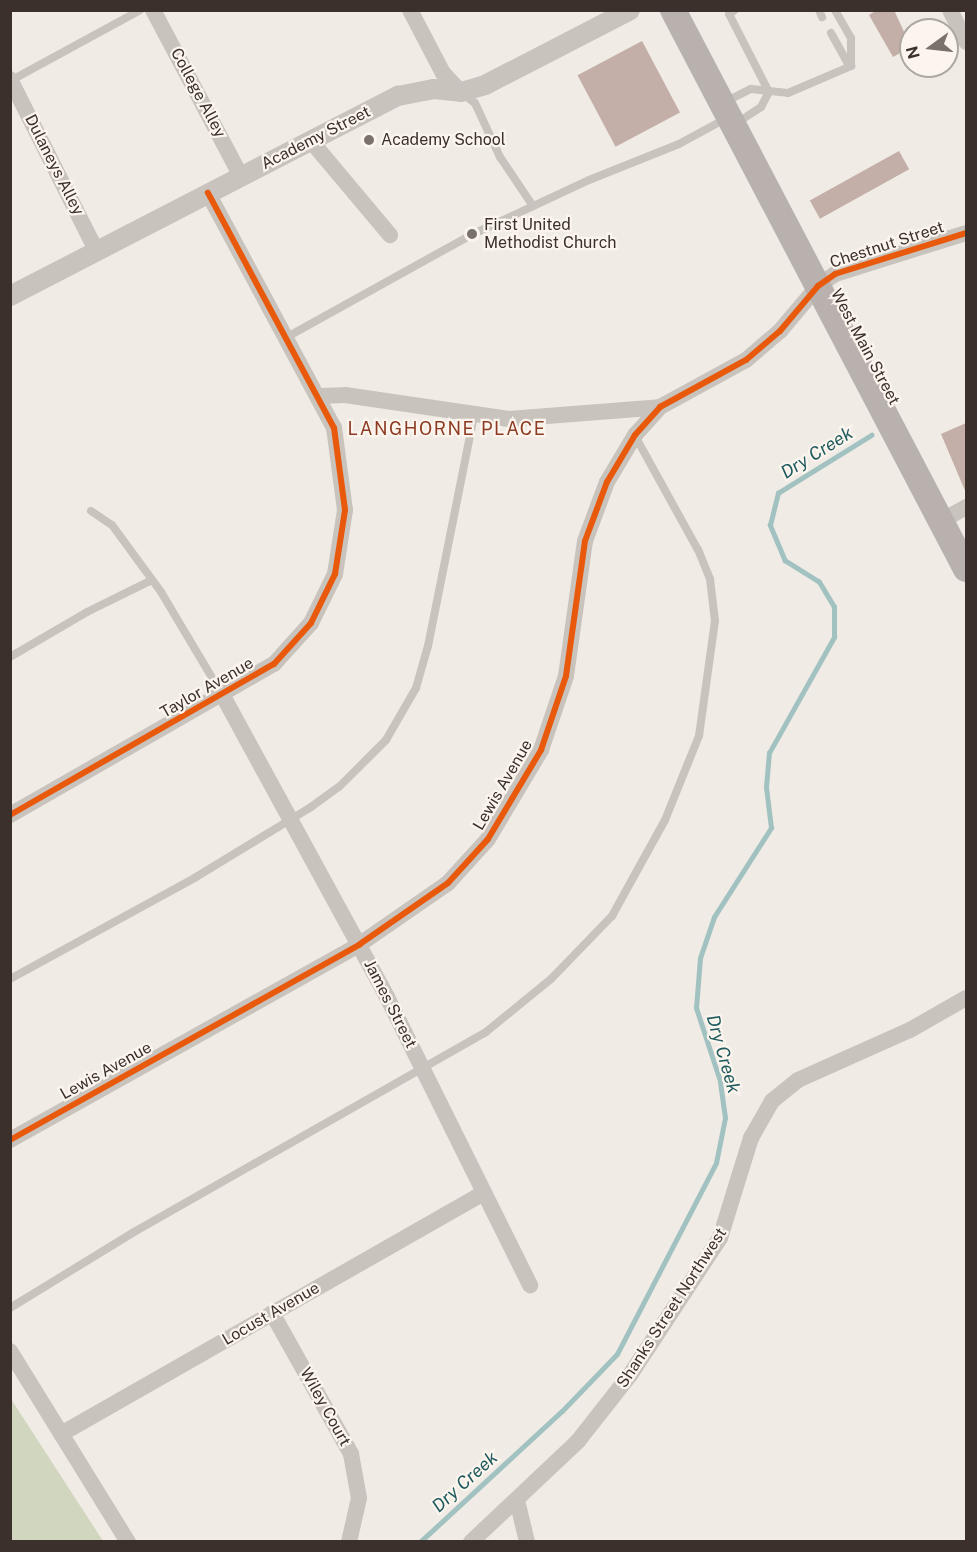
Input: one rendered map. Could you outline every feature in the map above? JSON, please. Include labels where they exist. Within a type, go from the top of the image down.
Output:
[{"type":"main road","name":"West Main Street","points":[[672,10],[966,569]]},
{"type":"street","name":"College Alley","points":[[153,10],[241,176]]},
{"type":"street","points":[[410,10],[442,73],[461,92]]},
{"type":"street","name":"Academy Street","points":[[10,296],[398,96],[434,89],[461,92],[485,85],[630,10]]},
{"type":"street","points":[[950,10],[966,42]]},
{"type":"street","name":"Dulaneys Alley","points":[[11,80],[97,252]]},
{"type":"street","points":[[311,141],[390,235]]},
{"type":"street","name":"Taylor Avenue","points":[[10,815],[223,696],[274,664],[311,623],[335,574],[341,546],[344,482],[334,428],[320,396],[208,193]]},
{"type":"street","name":"Chestnut Street","points":[[818,286],[835,274],[966,233]]},
{"type":"street","name":"Lewis Avenue","points":[[10,1140],[360,944],[454,877],[488,839],[519,792],[541,750],[567,676],[579,573],[594,511],[635,435],[660,407],[746,360],[788,323],[818,286]]},
{"type":"street","points":[[320,396],[345,395],[474,415],[559,418],[660,407]]},
{"type":"street","points":[[941,521],[966,507]]},
{"type":"street","name":"James Street","points":[[223,696],[360,944],[482,1194],[530,1285]]},
{"type":"street","name":"Shanks Street Northwest","points":[[471,1542],[578,1441],[613,1399],[720,1238],[751,1138],[772,1101],[798,1080],[910,1030],[966,998]]},
{"type":"street","name":"Locust Avenue","points":[[61,1434],[482,1194]]},
{"type":"street","name":"Wiley Court","points":[[272,1313],[351,1454],[359,1498],[349,1542]]},
{"type":"street","points":[[10,1352],[128,1542]]},
{"type":"street","points":[[517,1500],[527,1542]]},
{"type":"lane","points":[[11,80],[141,10]]},
{"type":"lane","points":[[735,10],[729,14],[769,92]]},
{"type":"lane","points":[[835,10],[851,38],[850,67]]},
{"type":"lane","points":[[831,33],[850,67]]},
{"type":"lane","points":[[728,115],[751,89],[788,93],[850,67]]},
{"type":"lane","points":[[461,92],[475,103],[500,157],[533,206]]},
{"type":"lane","points":[[287,337],[469,236],[679,144],[728,115],[761,107],[769,92]]},
{"type":"lane","points":[[10,979],[291,819],[339,787],[364,765],[386,740],[416,688],[474,415]]},
{"type":"lane","points":[[10,1308],[134,1232],[422,1070],[517,1008],[601,930],[627,893],[665,820],[699,736],[711,665],[714,595],[698,550],[635,435]]},
{"type":"lane","points":[[91,511],[112,525],[152,580],[223,696]]},
{"type":"lane","points":[[10,657],[87,612],[152,580]]},
{"type":"green space","points":[[11,1399],[103,1541],[11,1541]]},
{"type":"building","points":[[877,10],[894,10],[899,21],[899,54],[893,57],[869,15]]},
{"type":"building","points":[[642,41],[680,113],[616,147],[578,75]]},
{"type":"building","points":[[899,151],[909,169],[820,219],[810,200]]},
{"type":"building","points":[[966,423],[966,493],[941,434]]},
{"type":"waterway","name":"Dry Creek","points":[[420,1542],[562,1411],[617,1354],[716,1163],[725,1118],[720,1081],[696,1008],[700,958],[714,917],[771,828],[766,787],[769,753],[834,637],[834,607],[819,582],[785,561],[770,525],[778,493],[871,435]]},
{"type":"cycle path","points":[[10,815],[274,664],[311,623],[335,574],[345,510],[334,428],[208,193]]},
{"type":"cycle path","points":[[10,1140],[360,944],[448,883],[488,839],[541,750],[566,676],[585,541],[607,482],[635,435],[660,407],[746,360],[780,331],[818,286],[835,274],[966,233]]},
{"type":"place","name":"Academy School","points":[[369,140]]},
{"type":"place","name":"First United Methodist Church","points":[[472,234]]},
{"type":"district","name":"LANGHORNE PLACE","points":[[447,429]]}]
